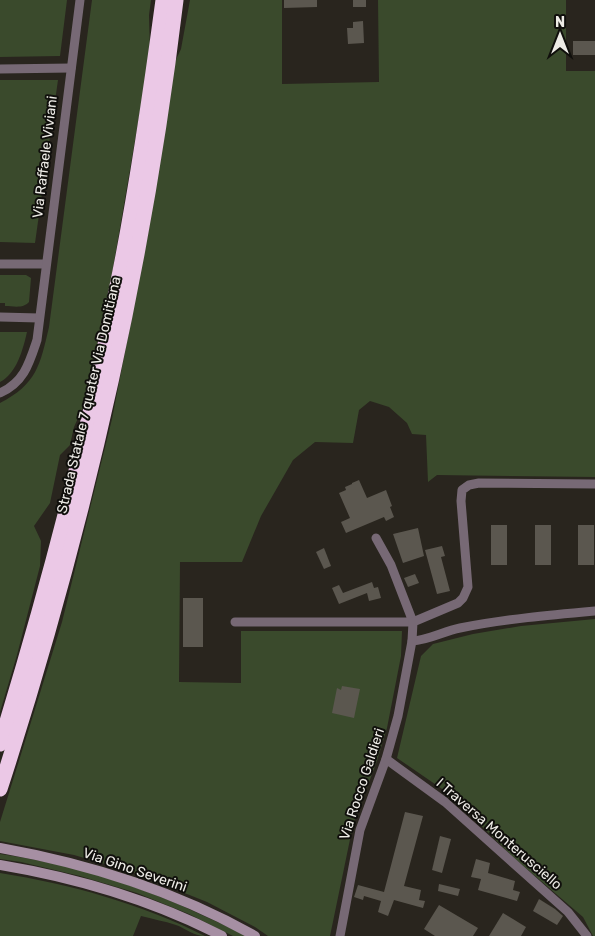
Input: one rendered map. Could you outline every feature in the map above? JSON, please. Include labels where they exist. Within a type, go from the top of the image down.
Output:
[{"type":"highway","name":"Strada Statale 7 quater Via Domitiana","points":[[0,744],[19,684],[63,526],[101,364],[117,290],[140,162],[163,0]]},
{"type":"highway","name":"Strada Statale 7 quater Via Domitiana","points":[[0,789],[19,732],[76,529],[114,367],[142,226],[163,101],[176,0]]},
{"type":"street","name":"Via Raffaele Viviani","points":[[0,393],[8,389],[24,375],[37,340],[80,0]]},
{"type":"street","points":[[0,69],[71,68]]},
{"type":"street","points":[[0,264],[46,264]]},
{"type":"street","points":[[0,317],[39,318]]},
{"type":"street","points":[[234,622],[413,622],[452,607],[466,593],[469,582],[460,496],[465,487],[479,483],[595,484]]},
{"type":"street","points":[[376,538],[391,565],[413,622]]},
{"type":"street","points":[[412,641],[422,641],[438,633],[462,627],[595,611]]},
{"type":"street","name":"Via Rocco Galdieri","points":[[340,936],[360,830],[386,759],[398,716],[412,641],[413,622]]},
{"type":"street","name":"I Traversa Monterusciello","points":[[386,759],[444,802],[568,912],[587,936]]},
{"type":"street","name":"Via Gino Severini","points":[[0,848],[74,863],[139,883],[203,909],[254,936]]},
{"type":"street","name":"Via Gino Severini","points":[[0,866],[62,877],[124,894],[155,905],[222,936]]},
{"type":"green space","points":[[0,0],[67,0],[60,56],[0,57]]},
{"type":"green space","points":[[92,0],[151,0],[149,15],[150,53],[111,280],[84,405],[74,427],[70,445],[60,455],[50,503],[34,526],[41,541],[40,566],[0,712],[0,403],[22,388],[35,372],[43,352],[49,327]]},
{"type":"green space","points":[[190,0],[282,0],[282,84],[379,82],[378,0],[566,0],[566,71],[595,71],[595,477],[437,475],[428,482],[426,435],[412,434],[407,423],[389,407],[370,401],[359,410],[353,443],[315,442],[293,460],[261,516],[242,562],[180,562],[179,682],[241,683],[241,631],[402,631],[401,656],[387,728],[353,825],[330,936],[268,936],[255,927],[207,902],[132,872],[74,855],[0,841],[0,822],[62,622],[112,419],[148,233],[173,66],[181,49]]},
{"type":"green space","points":[[0,80],[58,80],[35,243],[0,242]]},
{"type":"green space","points":[[0,275],[26,275],[31,278],[29,302],[27,304],[18,307],[5,306],[5,303],[0,303]]},
{"type":"green space","points":[[0,332],[27,332],[15,367],[0,382]]},
{"type":"green space","points":[[595,619],[595,936],[593,936],[583,917],[514,858],[448,793],[397,758],[421,656],[433,644],[473,634],[521,626]]},
{"type":"green space","points":[[0,854],[79,870],[130,885],[179,905],[245,936],[233,936],[189,914],[137,893],[80,876],[0,859]]},
{"type":"green space","points":[[0,873],[79,889],[156,914],[205,936],[193,934],[172,924],[141,916],[133,936],[0,936]]},
{"type":"building","points":[[284,0],[317,0],[317,7],[284,8]]},
{"type":"building","points":[[353,0],[366,0],[366,7],[353,7]]},
{"type":"building","points":[[363,21],[364,43],[348,44],[347,28],[353,28],[353,22]]},
{"type":"building","points":[[573,41],[595,41],[595,55],[573,55]]},
{"type":"building","points":[[359,480],[367,498],[386,490],[394,517],[386,521],[384,517],[346,533],[341,522],[350,518],[339,493],[346,490],[345,487]]},
{"type":"building","points":[[491,525],[507,525],[507,565],[491,565]]},
{"type":"building","points":[[535,525],[551,525],[551,565],[535,565]]},
{"type":"building","points":[[578,525],[594,525],[594,565],[578,565]]},
{"type":"building","points":[[418,528],[424,556],[403,563],[393,534]]},
{"type":"building","points":[[442,546],[445,556],[441,557],[450,591],[437,594],[425,550]]},
{"type":"building","points":[[324,548],[331,566],[324,569],[316,552]]},
{"type":"building","points":[[415,574],[419,583],[408,587],[404,578]]},
{"type":"building","points":[[372,582],[374,588],[378,587],[381,598],[369,601],[367,593],[339,604],[332,588],[339,585],[343,593]]},
{"type":"building","points":[[183,598],[203,598],[203,647],[183,647]]},
{"type":"building","points":[[342,686],[360,689],[354,718],[332,713],[337,688],[341,690]]},
{"type":"building","points":[[405,812],[423,816],[404,886],[421,890],[419,900],[425,901],[423,908],[394,900],[388,916],[378,912],[381,901],[364,896],[363,900],[354,897],[358,885],[384,892]]},
{"type":"building","points":[[440,836],[451,839],[442,873],[432,870]]},
{"type":"building","points":[[476,859],[490,863],[488,873],[515,881],[513,890],[520,892],[517,901],[478,890],[481,879],[471,877]]},
{"type":"building","points":[[439,884],[460,889],[458,896],[438,891]]},
{"type":"building","points":[[539,899],[563,916],[557,925],[533,911]]},
{"type":"building","points":[[439,905],[478,928],[473,936],[435,936],[424,929]]},
{"type":"building","points":[[503,913],[526,927],[521,936],[489,936]]}]
